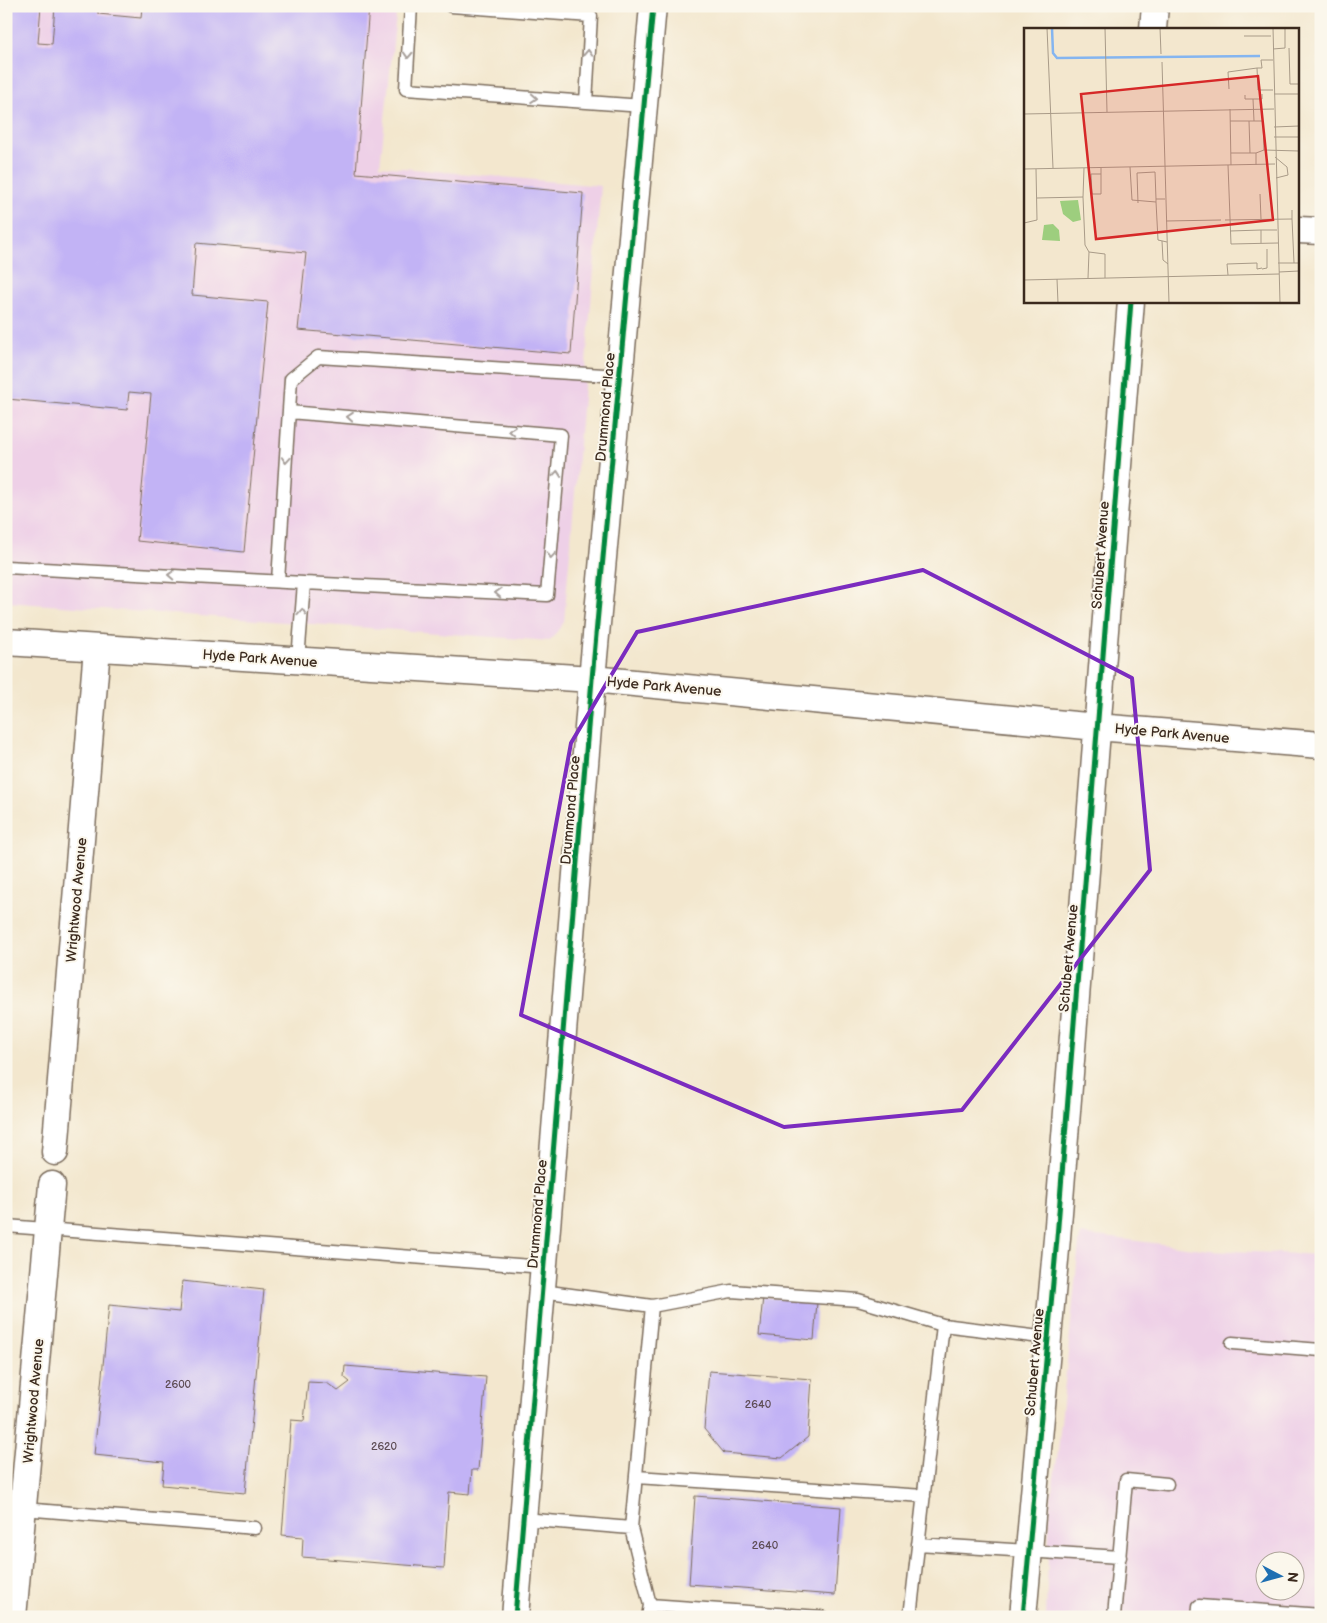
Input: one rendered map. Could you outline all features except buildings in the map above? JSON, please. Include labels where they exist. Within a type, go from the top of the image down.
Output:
[{"type":"street","name":"Drummond Place","points":[[515,1617],[592,679],[653,6]]},
{"type":"street","points":[[1153,28],[1155,6]]},
{"type":"street","points":[[1300,230],[1321,231]]},
{"type":"street","name":"Schubert Avenue","points":[[1023,1617],[1048,1338],[1131,302]]},
{"type":"street","name":"Hyde Park Avenue","points":[[6,642],[592,679],[1097,727],[1321,745]]},
{"type":"street","name":"Wrightwood Avenue","points":[[55,1152],[97,648]]},
{"type":"street","name":"Wrightwood Avenue","points":[[13,1617],[52,1185]]},
{"type":"lane","points":[[411,6],[406,89],[643,106]]},
{"type":"lane","points":[[451,6],[591,16],[586,102]]},
{"type":"lane","points":[[278,580],[291,379],[318,357],[619,376]]},
{"type":"lane","points":[[6,567],[547,595],[561,435],[289,412]]},
{"type":"lane","points":[[298,660],[304,583]]},
{"type":"lane","points":[[6,1226],[543,1279],[652,1306],[731,1291],[858,1300],[943,1325],[1048,1338]]},
{"type":"lane","points":[[652,1306],[631,1528],[649,1611],[821,1617]]},
{"type":"lane","points":[[910,1617],[943,1325]]},
{"type":"lane","points":[[1232,1343],[1321,1350]]},
{"type":"lane","points":[[636,1477],[924,1496]]},
{"type":"lane","points":[[1114,1617],[1126,1480],[1167,1484]]},
{"type":"lane","points":[[23,1510],[255,1528]]},
{"type":"lane","points":[[523,1519],[631,1528]]},
{"type":"lane","points":[[918,1544],[1120,1557]]},
{"type":"lane","points":[[1198,1617],[1199,1606],[1321,1614]]},
{"type":"highlighted area","points":[[923,570],[1132,678],[1150,870],[962,1110],[784,1127],[521,1015],[571,743],[637,632]]},
{"type":"shaded area","points":[[6,6],[397,6],[380,166],[601,186],[564,622],[550,641],[6,602]]},
{"type":"shaded area","points":[[1080,1234],[1210,1250],[1321,1255],[1321,1617],[1046,1617],[1050,1503],[1058,1452]]},
{"type":"cycle path","points":[[515,1617],[592,679],[653,6]]},
{"type":"cycle path","points":[[1023,1617],[1057,1238],[1131,302]]}]
